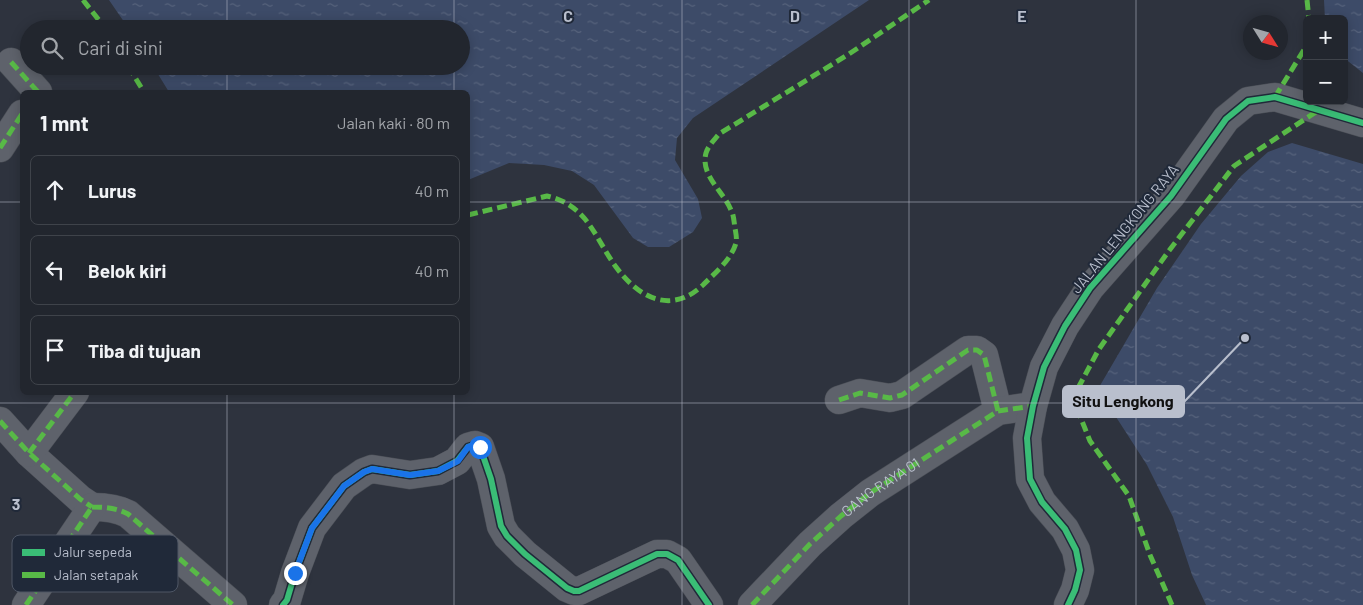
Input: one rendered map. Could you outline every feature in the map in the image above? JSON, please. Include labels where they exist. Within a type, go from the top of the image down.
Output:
[{"type":"street","points":[[11,62],[20,72]]},
{"type":"street","points":[[23,75],[36,90]]},
{"type":"street","name":"JALAN LENGKONG RAYA","points":[[1068,605],[1076,590],[1080,570],[1076,550],[1065,529],[1042,502],[1030,479],[1027,438],[1032,406],[1044,367],[1064,326],[1090,288],[1171,196],[1226,119],[1248,101],[1274,96],[1363,123]]},
{"type":"street","points":[[0,148],[20,117]]},
{"type":"street","points":[[839,400],[860,393],[890,398],[902,395],[968,350],[977,350],[984,355],[998,411]]},
{"type":"street","points":[[29,452],[73,395]]},
{"type":"street","name":"GANG RAYA 01","points":[[752,605],[810,544],[840,516],[870,493],[998,411],[1032,406]]},
{"type":"street","points":[[0,421],[29,452],[80,499],[92,507],[123,511],[152,535]]},
{"type":"street","points":[[283,605],[287,600],[312,528],[344,486],[364,472],[372,469],[410,475],[438,471],[458,461],[468,447],[475,445],[480,447],[489,469],[501,526],[525,554],[567,588],[579,591],[657,554],[667,554],[678,560],[709,605]]},
{"type":"street","points":[[73,535],[92,507]]},
{"type":"street","points":[[178,557],[233,605]]},
{"type":"street","points":[[26,605],[35,592]]},
{"type":"water","points":[[109,0],[869,0],[693,118],[677,138],[675,160],[698,199],[702,218],[693,232],[669,247],[648,247],[633,238],[594,185],[572,171],[544,165],[509,163],[470,179],[470,90],[168,90],[159,75],[470,75],[470,20],[123,20]]},
{"type":"water","points":[[1324,0],[1363,0],[1363,73],[1348,61],[1348,15],[1325,15]]},
{"type":"water","points":[[1292,143],[1363,164],[1363,605],[1206,605],[1192,575],[1173,517],[1147,465],[1098,389],[1157,288],[1201,224],[1241,176],[1268,152]]},
{"type":"marked path","points":[[83,0],[99,20]]},
{"type":"marked path","points":[[470,215],[547,196],[558,199],[573,207],[585,219],[616,267],[635,287],[656,299],[667,301],[691,294],[722,266],[734,249],[736,241],[732,212],[706,169],[706,153],[714,140],[719,134],[849,54],[929,0]]},
{"type":"marked path","points":[[1307,0],[1309,15]]},
{"type":"marked path","points":[[1275,97],[1303,52]]},
{"type":"marked path","points":[[11,62],[20,72]]},
{"type":"marked path","points":[[23,75],[36,90]]},
{"type":"marked path","points":[[134,75],[143,90]]},
{"type":"marked path","points":[[1172,605],[1150,555],[1129,496],[1090,441],[1080,416],[1077,390],[1099,349],[1168,252],[1234,166],[1319,110]]},
{"type":"marked path","points":[[0,148],[20,117]]},
{"type":"marked path","points":[[839,400],[860,393],[890,398],[902,395],[968,350],[977,350],[984,355],[998,411]]},
{"type":"marked path","points":[[29,453],[73,395]]},
{"type":"marked path","points":[[752,605],[810,544],[870,493],[998,411],[1033,406]]},
{"type":"marked path","points":[[0,421],[29,453],[80,499],[92,507]]},
{"type":"marked path","points":[[92,507],[110,508],[128,514],[152,535]]},
{"type":"marked path","points":[[73,535],[92,507]]},
{"type":"marked path","points":[[178,557],[233,605]]},
{"type":"marked path","points":[[26,605],[35,592]]},
{"type":"cycle path","points":[[1068,605],[1075,590],[1080,570],[1076,550],[1065,529],[1042,502],[1030,479],[1027,438],[1033,406],[1044,367],[1065,326],[1090,288],[1171,196],[1226,119],[1248,101],[1275,97],[1363,123]]},
{"type":"cycle path","points":[[283,605],[287,600],[312,528],[344,486],[364,472],[372,469],[410,475],[438,471],[457,461],[468,447],[475,445],[480,447],[491,479],[501,526],[507,536],[525,554],[567,588],[579,591],[657,554],[667,554],[678,560],[709,605]]},
{"type":"place","name":"Situ Lengkong","points":[[1245,338]]},
{"type":"route","points":[[295,573],[312,528],[344,486],[364,472],[372,469],[410,475],[438,471],[458,461],[468,447],[475,445],[480,447]]}]
